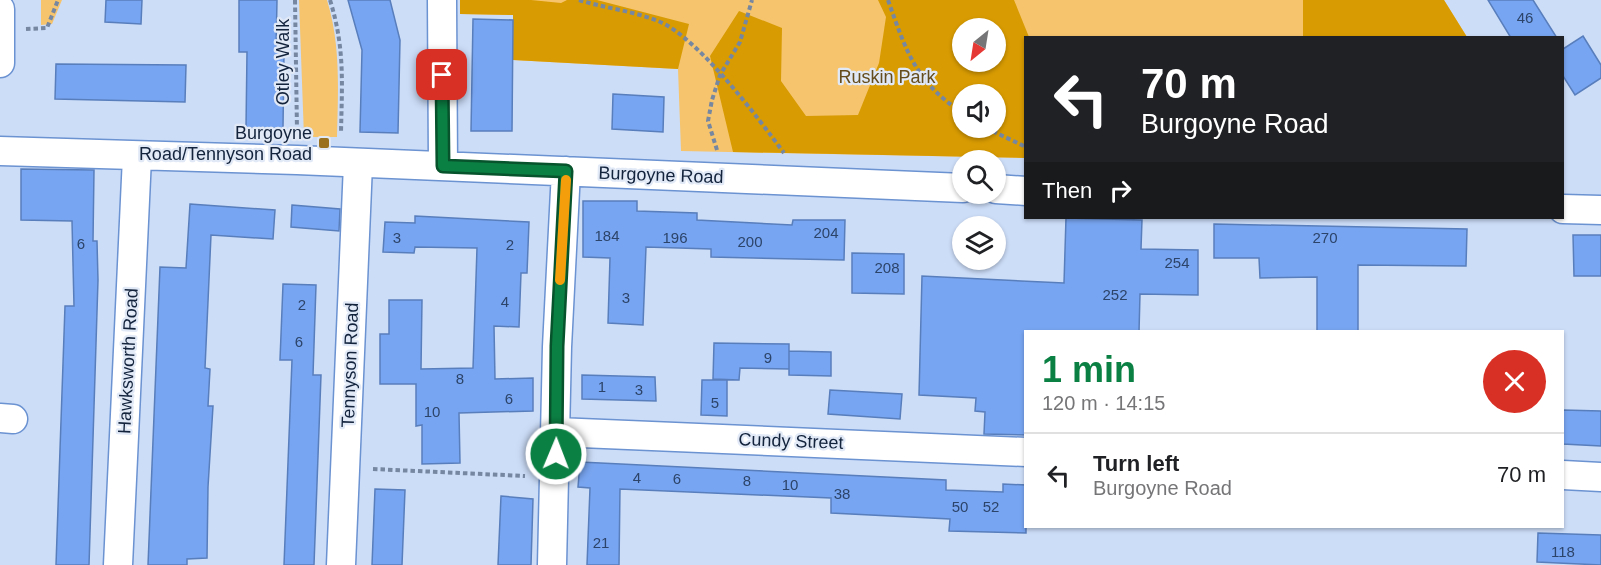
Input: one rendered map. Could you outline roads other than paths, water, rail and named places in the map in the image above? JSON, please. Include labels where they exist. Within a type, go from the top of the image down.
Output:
[{"type":"street","points":[[442,0],[443,166]]},
{"type":"street","points":[[0,63],[1,19]]},
{"type":"street","name":"Burgoyne Road","points":[[0,151],[137,157],[297,160],[349,164],[952,188]]},
{"type":"street","name":"Hawksworth Road","points":[[118,565],[137,157]]},
{"type":"street","name":"Tennyson Road","points":[[341,565],[346,468],[349,164]]},
{"type":"street","points":[[552,565],[557,432],[557,346],[566,171]]},
{"type":"street","points":[[1006,190],[1024,191]]},
{"type":"street","points":[[1564,209],[1601,210]]},
{"type":"street","name":"Cundy Street","points":[[557,432],[1024,452]]},
{"type":"street","points":[[1564,475],[1601,477]]},
{"type":"place","name":"Burgoyne Road/Tennyson Road","points":[[324,143]]},
{"type":"park label","name":"Ruskin Park","points":[[887,77]]}]
